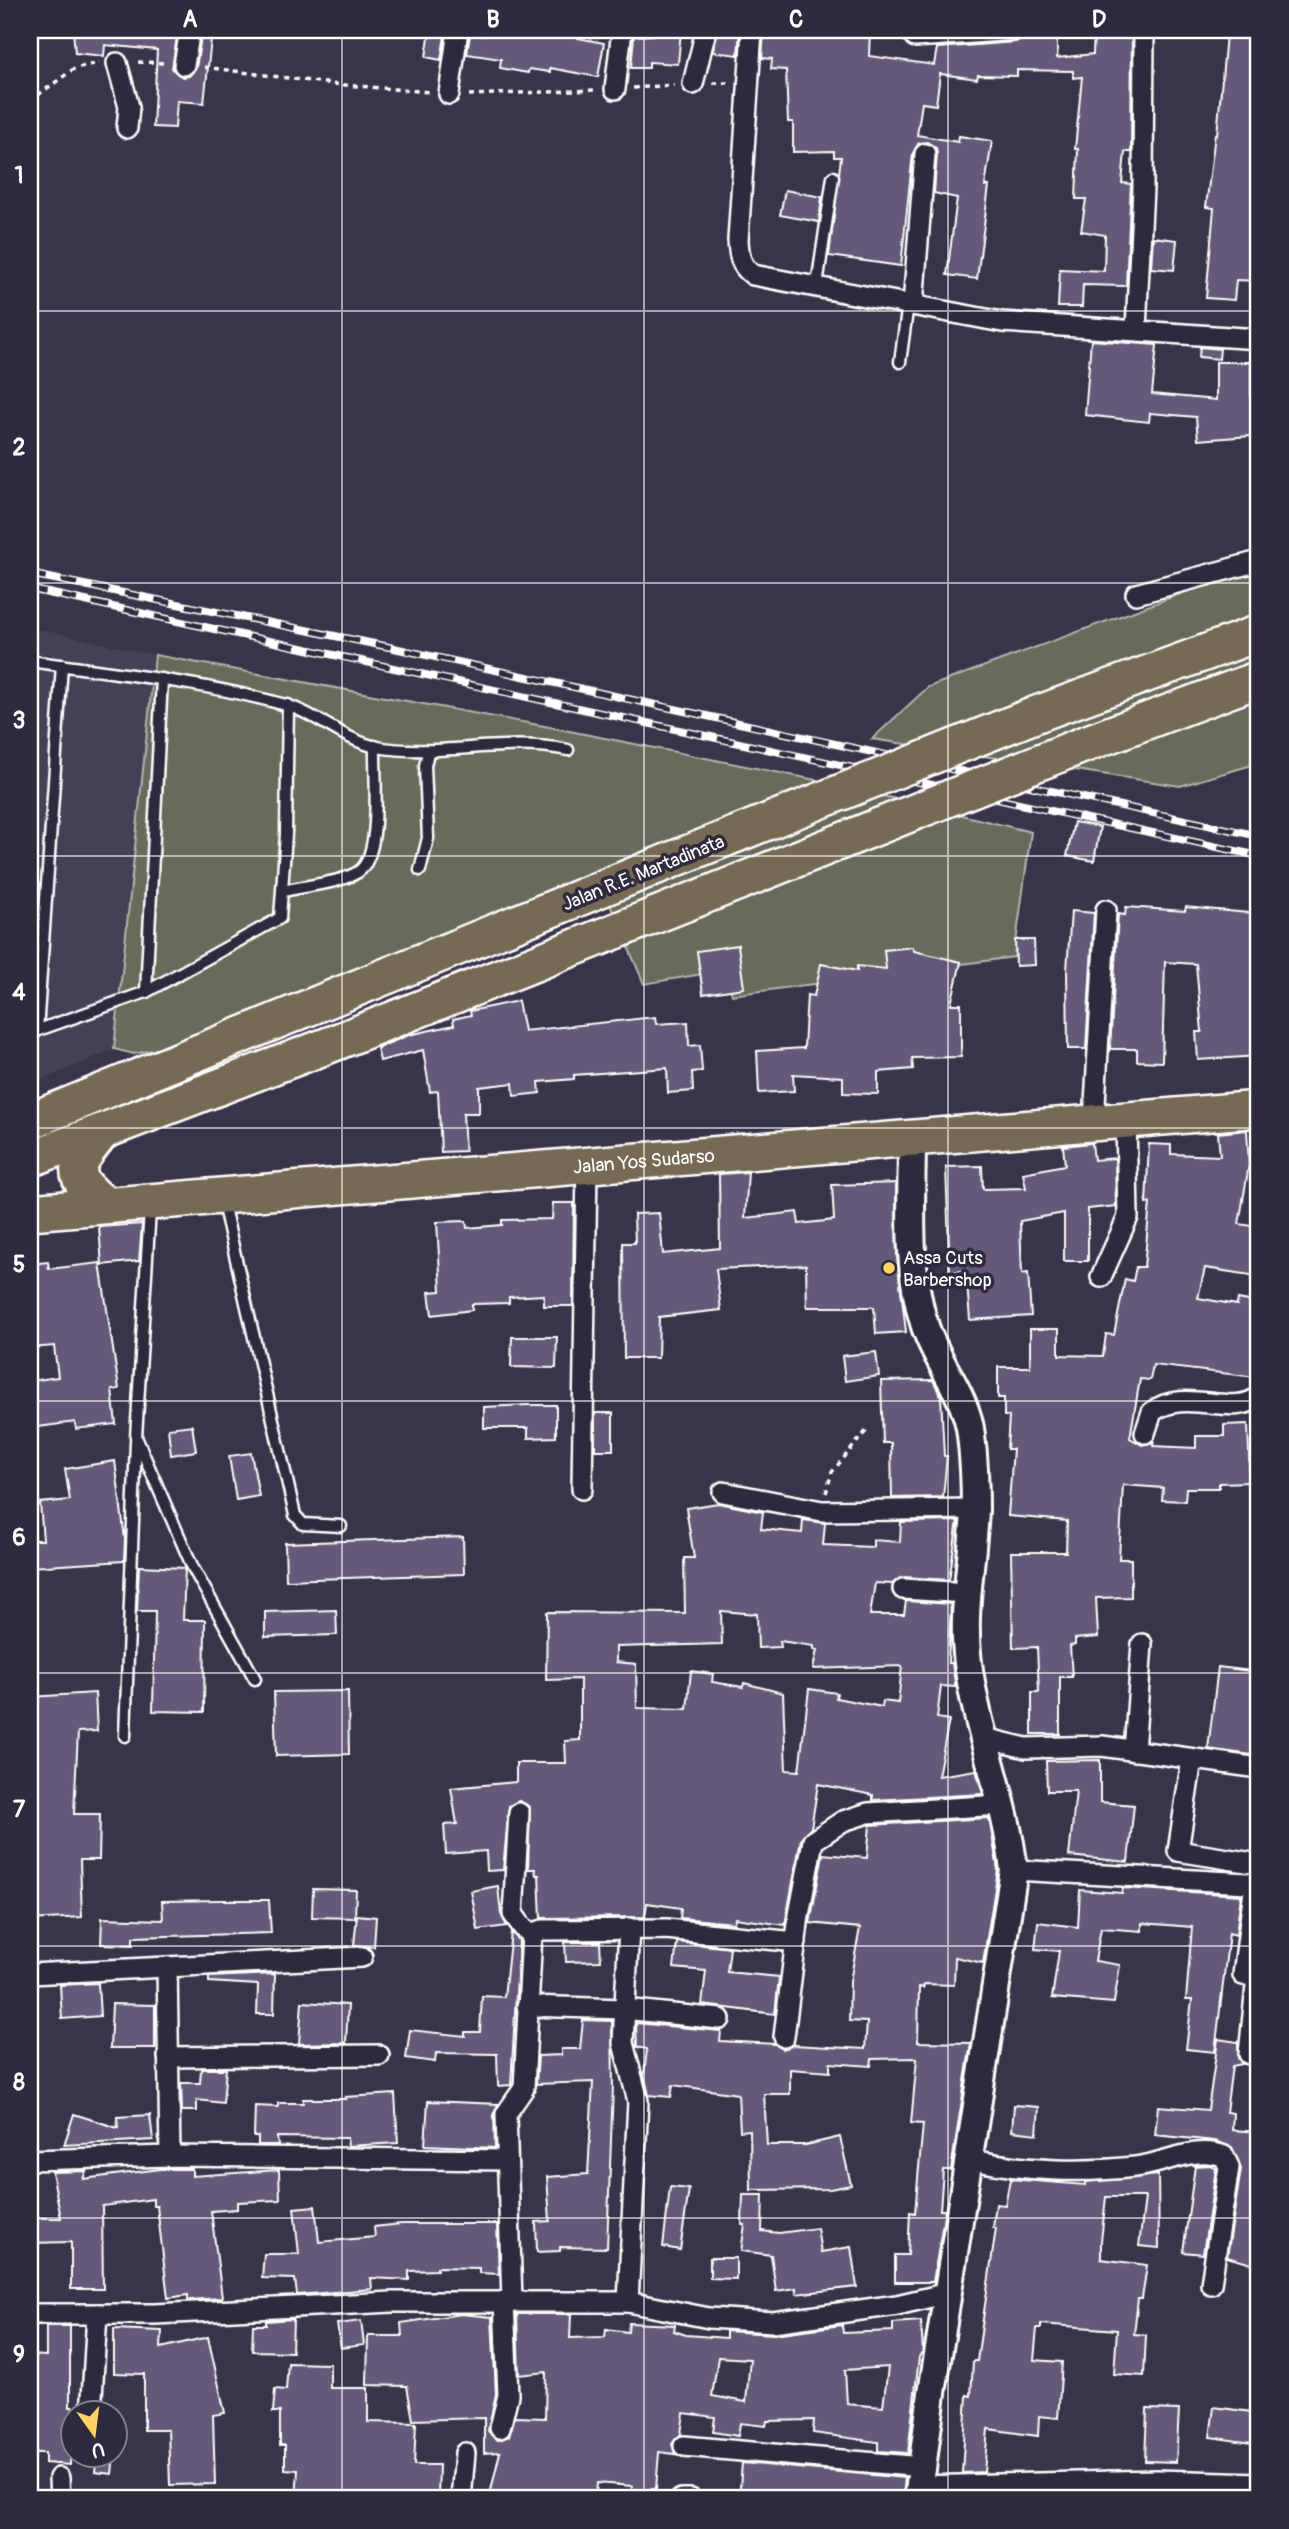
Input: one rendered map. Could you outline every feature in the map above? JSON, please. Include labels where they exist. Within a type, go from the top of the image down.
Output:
[{"type":"highway","name":"Jalan R.E. Martadinata","points":[[30,1121],[1037,714],[1259,633]]},
{"type":"highway","points":[[30,1159],[1085,744],[1259,679]]},
{"type":"highway","name":"Jalan Yos Sudarso","points":[[30,1212],[1259,1109]]},
{"type":"highway","points":[[101,1133],[80,1158],[77,1172],[82,1185],[105,1205]]},
{"type":"street","points":[[184,65],[190,30]]},
{"type":"street","points":[[449,94],[458,30]]},
{"type":"street","points":[[615,89],[622,30]]},
{"type":"street","points":[[693,84],[706,30]]},
{"type":"street","points":[[752,30],[746,82],[739,257],[745,270],[753,275],[1002,321],[1259,339]]},
{"type":"street","points":[[915,37],[1015,30]]},
{"type":"street","points":[[1136,329],[1143,188],[1143,30]]},
{"type":"street","points":[[117,63],[129,107],[127,128]]},
{"type":"street","points":[[911,304],[925,154]]},
{"type":"street","points":[[1136,594],[1259,561]]},
{"type":"street","points":[[1101,1277],[1128,1217],[1110,1121],[1106,910]]},
{"type":"street","points":[[912,1138],[915,1293],[935,1353],[964,1408],[971,1432],[975,1509],[967,1593],[967,1661],[1002,1805],[1014,1870],[920,2484]]},
{"type":"street","points":[[582,1489],[587,1166]]},
{"type":"street","points":[[1145,1433],[1152,1412],[1171,1402],[1241,1404],[1254,1402],[1259,1396]]},
{"type":"street","points":[[723,1492],[822,1511],[975,1509]]},
{"type":"street","points":[[903,1589],[967,1593]]},
{"type":"street","points":[[1134,1751],[1142,1644]]},
{"type":"street","points":[[984,1738],[1026,1748],[1102,1746],[1259,1768]]},
{"type":"street","points":[[1192,1759],[1178,1851],[1259,1864]]},
{"type":"street","points":[[784,2037],[810,1847],[813,1842],[843,1821],[868,1813],[1002,1805]]},
{"type":"street","points":[[519,1813],[513,1914],[524,1929],[532,1933],[543,1930],[629,1928],[796,1942]]},
{"type":"street","points":[[1014,1870],[1248,1883],[1254,1890],[1243,1975],[1258,1976],[1249,2054]]},
{"type":"street","points":[[628,2301],[638,2101],[624,2053],[629,1928]]},
{"type":"street","points":[[500,2428],[508,2395],[506,2114],[524,2088],[532,1933]]},
{"type":"street","points":[[30,1974],[362,1957]]},
{"type":"street","points":[[167,1967],[170,2156]]},
{"type":"street","points":[[527,2006],[624,2009],[720,2019]]},
{"type":"street","points":[[169,2057],[379,2055]]},
{"type":"street","points":[[969,2159],[1014,2168],[1118,2168],[1194,2153],[1224,2156],[1229,2166],[1211,2284]]},
{"type":"street","points":[[30,2160],[170,2156],[507,2160]]},
{"type":"street","points":[[30,2314],[97,2314],[392,2302],[628,2301],[709,2318],[772,2322],[897,2305],[948,2293]]},
{"type":"street","points":[[92,2400],[97,2314]]},
{"type":"street","points":[[684,2446],[920,2484],[1107,2490],[1259,2483]]},
{"type":"street","points":[[461,2499],[466,2453]]},
{"type":"street","points":[[59,2478],[60,2499]]},
{"type":"street","points":[[681,2499],[691,2499]]},
{"type":"lane","points":[[817,285],[833,177]]},
{"type":"lane","points":[[900,362],[911,304]]},
{"type":"lane","points":[[30,661],[162,678],[288,705],[375,746],[428,751],[529,745],[568,750]]},
{"type":"lane","points":[[62,665],[34,1032],[146,992],[280,918],[284,891],[288,705]]},
{"type":"lane","points":[[146,992],[162,678]]},
{"type":"lane","points":[[284,891],[350,876],[367,864],[374,847],[375,746]]},
{"type":"lane","points":[[420,870],[428,838],[425,766],[428,751]]},
{"type":"lane","points":[[221,1196],[295,1515],[303,1524],[341,1526]]},
{"type":"lane","points":[[125,1736],[136,1437],[151,1202]]},
{"type":"lane","points":[[136,1437],[193,1569],[255,1679]]},
{"type":"path","points":[[30,101],[84,64],[117,63],[184,65],[333,84],[478,96],[746,82]]},
{"type":"path","points":[[822,1511],[832,1472],[868,1429]]},
{"type":"shaded area","points":[[30,627],[155,655],[114,1049],[30,1085]]},
{"type":"green space","points":[[1259,565],[1259,763],[1180,786],[872,739],[928,687]]},
{"type":"green space","points":[[155,655],[544,726],[826,782],[1031,832],[1014,957],[732,995],[726,970],[644,984],[597,874],[157,1049],[134,1054],[114,1049]]},
{"type":"building","points":[[73,30],[178,30],[172,69],[183,77],[189,76],[196,68],[202,30],[212,30],[204,103],[177,101],[175,128],[153,127],[157,50],[105,45],[104,56],[75,53]]},
{"type":"building","points":[[430,30],[446,30],[441,60],[426,57]]},
{"type":"building","points":[[486,30],[580,30],[578,38],[604,43],[598,77],[550,68],[550,72],[529,69],[528,73],[500,68],[501,59],[467,54],[470,34],[485,36]]},
{"type":"building","points":[[654,30],[681,30],[678,64],[649,62],[649,68],[631,68],[634,36],[653,35]]},
{"type":"building","points":[[718,30],[740,30],[738,55],[713,52]]},
{"type":"building","points":[[843,30],[870,30],[869,56],[934,65],[937,48],[1016,42],[1028,33],[1057,33],[1057,58],[1093,54],[1094,30],[1132,30],[1131,152],[1125,152],[1122,183],[1131,184],[1126,286],[1083,285],[1082,307],[1058,307],[1060,269],[1104,271],[1105,235],[1081,231],[1086,199],[1076,199],[1078,149],[1075,149],[1082,77],[1073,78],[1073,71],[1017,70],[1017,76],[978,75],[977,79],[940,74],[936,105],[922,103],[917,135],[958,142],[959,136],[992,141],[977,279],[947,275],[957,198],[934,193],[937,154],[936,148],[927,142],[919,143],[913,153],[901,266],[829,256],[841,157],[834,157],[834,151],[793,152],[793,122],[788,122],[786,70],[771,69],[772,59],[762,58],[764,31],[843,36]]},
{"type":"building","points":[[1226,34],[1259,36],[1259,281],[1236,280],[1234,300],[1206,298],[1214,208],[1206,207],[1215,134],[1217,135]]},
{"type":"building","points":[[785,190],[822,197],[819,222],[780,215]]},
{"type":"building","points":[[1153,237],[1177,240],[1174,270],[1151,268]]},
{"type":"building","points":[[1091,340],[1157,345],[1152,394],[1216,400],[1216,362],[1251,362],[1251,436],[1198,440],[1196,417],[1150,413],[1149,422],[1085,415]]},
{"type":"building","points":[[1200,347],[1220,349],[1219,359],[1199,357]]},
{"type":"building","points":[[1074,822],[1100,827],[1094,861],[1067,856]]},
{"type":"building","points":[[1126,907],[1185,911],[1186,907],[1259,914],[1259,1056],[1198,1060],[1196,1032],[1202,1032],[1196,964],[1165,962],[1162,1062],[1137,1061],[1137,1049],[1110,1049],[1118,914],[1125,915]]},
{"type":"building","points":[[1071,911],[1094,913],[1086,1049],[1068,1049],[1067,970]]},
{"type":"building","points":[[1015,940],[1034,940],[1035,965],[1016,966]]},
{"type":"building","points":[[738,945],[744,988],[703,994],[697,951]]},
{"type":"building","points":[[913,947],[914,951],[961,962],[951,1004],[961,1004],[961,1057],[912,1058],[913,1069],[878,1072],[878,1094],[843,1093],[843,1077],[793,1074],[794,1091],[759,1093],[757,1051],[804,1048],[807,995],[814,996],[821,964],[857,971],[857,966],[886,969],[884,950]]},
{"type":"building","points":[[518,1001],[524,1031],[655,1017],[656,1024],[688,1022],[689,1046],[700,1045],[702,1071],[692,1072],[693,1091],[668,1093],[667,1068],[574,1075],[574,1079],[539,1082],[540,1093],[514,1096],[513,1083],[479,1087],[479,1113],[463,1113],[465,1151],[441,1152],[438,1091],[430,1092],[423,1050],[380,1061],[377,1048],[409,1035],[454,1025],[453,1019],[471,1015],[470,1011]]},
{"type":"building","points":[[1247,1130],[1249,1165],[1239,1224],[1259,1227],[1257,1276],[1205,1268],[1198,1298],[1237,1305],[1238,1299],[1259,1303],[1254,1345],[1259,1346],[1255,1377],[1153,1365],[1150,1380],[1140,1379],[1130,1438],[1142,1445],[1154,1442],[1153,1446],[1196,1448],[1196,1436],[1224,1436],[1224,1425],[1248,1424],[1250,1482],[1219,1483],[1219,1488],[1186,1488],[1185,1501],[1162,1500],[1163,1488],[1123,1485],[1119,1559],[1131,1559],[1131,1597],[1096,1598],[1098,1637],[1075,1639],[1075,1645],[1070,1646],[1072,1677],[1060,1677],[1060,1734],[1032,1734],[1032,1692],[1039,1692],[1037,1647],[1013,1648],[1011,1552],[1066,1552],[1067,1521],[1008,1516],[1013,1449],[1007,1449],[1009,1416],[1004,1416],[1004,1398],[998,1398],[998,1367],[1030,1367],[1030,1329],[1059,1329],[1059,1355],[1103,1356],[1106,1334],[1114,1335],[1125,1279],[1133,1281],[1136,1267],[1144,1267],[1150,1203],[1146,1204],[1149,1144],[1171,1145],[1171,1154],[1220,1156],[1218,1133]]},
{"type":"building","points":[[1092,1143],[1094,1160],[1115,1158],[1116,1206],[1088,1209],[1088,1261],[1064,1261],[1064,1213],[1020,1221],[1022,1274],[1028,1273],[1031,1316],[970,1320],[966,1271],[950,1272],[946,1167],[982,1166],[983,1189],[1026,1188],[1023,1173],[1065,1165],[1063,1146]]},
{"type":"building","points":[[748,1172],[745,1218],[797,1212],[799,1224],[834,1220],[832,1185],[896,1183],[897,1256],[906,1332],[876,1334],[874,1307],[807,1307],[806,1265],[716,1269],[721,1310],[659,1317],[658,1358],[624,1358],[623,1243],[635,1243],[634,1214],[659,1213],[663,1254],[720,1248],[719,1174]]},
{"type":"building","points":[[553,1203],[574,1203],[573,1306],[544,1306],[544,1295],[509,1297],[509,1303],[472,1304],[472,1310],[432,1315],[429,1292],[441,1291],[437,1222],[466,1221],[467,1228],[502,1225],[502,1220],[552,1219]]},
{"type":"building","points":[[142,1224],[139,1261],[102,1265],[99,1227]]},
{"type":"building","points":[[48,1262],[49,1269],[100,1263],[119,1389],[112,1390],[116,1424],[76,1429],[75,1422],[30,1428],[30,1381],[58,1377],[54,1346],[30,1348],[30,1264]]},
{"type":"building","points":[[512,1337],[557,1337],[556,1368],[511,1367]]},
{"type":"building","points":[[876,1352],[879,1376],[845,1381],[842,1356]]},
{"type":"building","points":[[933,1380],[941,1396],[944,1456],[947,1456],[943,1497],[892,1498],[891,1443],[883,1443],[881,1381]]},
{"type":"building","points":[[556,1405],[556,1437],[528,1438],[528,1428],[484,1428],[484,1407]]},
{"type":"building","points":[[595,1413],[613,1413],[613,1450],[595,1450]]},
{"type":"building","points":[[192,1425],[196,1451],[171,1455],[168,1428]]},
{"type":"building","points":[[251,1453],[259,1496],[236,1500],[229,1456]]},
{"type":"building","points":[[115,1461],[125,1539],[124,1561],[30,1567],[30,1540],[43,1540],[40,1503],[70,1500],[65,1469]]},
{"type":"building","points":[[718,1503],[763,1512],[761,1529],[802,1533],[803,1520],[825,1523],[823,1545],[873,1547],[873,1540],[900,1542],[901,1522],[958,1521],[949,1580],[904,1577],[892,1584],[875,1583],[870,1615],[904,1615],[906,1601],[951,1604],[948,1663],[952,1663],[955,1687],[941,1686],[937,1718],[949,1720],[938,1776],[976,1770],[983,1794],[873,1800],[873,1795],[818,1784],[811,1828],[801,1839],[785,1925],[735,1918],[734,1923],[680,1918],[681,1908],[647,1903],[645,1917],[541,1918],[539,1875],[536,1875],[535,1869],[528,1869],[530,1807],[519,1801],[509,1806],[503,1870],[487,1871],[486,1851],[446,1854],[444,1825],[457,1824],[451,1788],[516,1782],[516,1763],[566,1763],[565,1741],[580,1740],[580,1679],[546,1680],[547,1612],[685,1613],[684,1558],[694,1558],[686,1508]],"holes":[[[721,1611],[757,1614],[758,1648],[781,1647],[780,1641],[814,1646],[814,1650],[817,1650],[813,1669],[902,1666],[898,1703],[883,1701],[882,1707],[836,1698],[837,1693],[809,1689],[799,1771],[786,1770],[783,1693],[744,1683],[743,1687],[712,1682],[713,1674],[691,1671],[687,1709],[637,1708],[636,1664],[616,1662],[616,1647],[722,1644]]]},
{"type":"building","points":[[463,1537],[464,1574],[286,1580],[285,1543]]},
{"type":"building","points":[[139,1566],[185,1568],[183,1620],[205,1620],[204,1712],[153,1711],[155,1611],[137,1611]]},
{"type":"building","points":[[336,1610],[337,1635],[265,1637],[265,1612]]},
{"type":"building","points":[[1218,1667],[1259,1672],[1259,1756],[1208,1749]]},
{"type":"building","points":[[348,1691],[349,1754],[276,1756],[274,1692]]},
{"type":"building","points":[[95,1693],[97,1731],[78,1732],[74,1814],[100,1814],[99,1860],[80,1860],[82,1917],[30,1920],[34,1797],[30,1797],[33,1734],[30,1735],[30,1697]]},
{"type":"building","points":[[1100,1760],[1100,1802],[1134,1805],[1128,1862],[1069,1856],[1076,1791],[1047,1791],[1046,1761]]},
{"type":"building","points":[[989,1818],[998,1870],[983,1963],[955,1957],[954,1985],[924,1984],[923,1988],[919,1987],[918,2042],[971,2043],[951,2170],[943,2170],[940,2210],[945,2210],[933,2282],[895,2282],[895,2255],[908,2255],[910,2212],[915,2213],[923,2124],[911,2123],[917,2058],[872,2059],[871,2066],[830,2063],[830,2072],[790,2069],[790,2094],[764,2094],[767,2145],[806,2145],[840,2137],[851,2185],[830,2189],[751,2190],[750,2130],[740,2131],[738,2094],[673,2085],[671,2097],[649,2095],[644,2075],[647,2049],[637,2047],[636,2023],[721,2031],[720,2041],[775,2044],[783,2049],[793,2045],[865,2049],[867,2022],[849,2021],[850,1981],[860,1928],[810,1923],[823,1854],[867,1858],[870,1825]]},
{"type":"building","points":[[498,1886],[501,1914],[507,1926],[478,1930],[471,1891]]},
{"type":"building","points":[[1123,1888],[1241,1895],[1236,1935],[1229,1933],[1215,2052],[1186,2049],[1192,2000],[1186,2000],[1192,1927],[1142,1923],[1142,1931],[1101,1928],[1095,1961],[1120,1965],[1114,2003],[1052,1998],[1059,1951],[1035,1949],[1038,1922],[1078,1927],[1080,1890],[1122,1893]]},
{"type":"building","points":[[313,1889],[356,1890],[355,1918],[312,1917]]},
{"type":"building","points":[[269,1900],[271,1933],[133,1937],[133,1945],[101,1944],[102,1918],[163,1920],[162,1901]]},
{"type":"building","points":[[357,1915],[376,1917],[374,1947],[354,1945]]},
{"type":"building","points":[[511,1932],[519,1940],[511,2085],[498,2086],[497,2054],[436,2053],[435,2062],[406,2058],[410,2030],[465,2036],[465,2032],[480,2032],[482,1996],[504,1997]]},
{"type":"building","points":[[565,1942],[600,1942],[601,1961],[566,1962]]},
{"type":"building","points":[[677,1942],[730,1948],[727,1972],[779,1977],[775,2014],[702,2005],[706,1971],[674,1968]]},
{"type":"building","points":[[275,1974],[274,2014],[257,2014],[258,1985],[209,1982],[209,1977]]},
{"type":"building","points":[[98,1983],[100,2016],[62,2019],[60,1985]]},
{"type":"building","points":[[302,2002],[348,2005],[346,2043],[299,2044]]},
{"type":"building","points":[[112,2004],[155,2005],[155,2048],[110,2048]]},
{"type":"building","points":[[583,2020],[612,2021],[613,2086],[607,2248],[560,2247],[560,2251],[537,2252],[536,2222],[550,2221],[547,2177],[588,2174],[593,2082],[536,2084],[538,2056],[561,2055],[561,2049],[580,2049]]},
{"type":"building","points":[[1218,2039],[1238,2042],[1238,2058],[1242,2064],[1232,2066],[1226,2112],[1233,2113],[1232,2130],[1259,2132],[1259,2266],[1227,2257],[1241,2169],[1232,2147],[1215,2141],[1155,2135],[1158,2106],[1208,2110]]},
{"type":"building","points":[[201,2069],[226,2069],[223,2103],[197,2100],[197,2111],[182,2111],[181,2083],[200,2083]]},
{"type":"building","points":[[395,2094],[398,2143],[348,2146],[347,2138],[277,2137],[278,2145],[258,2145],[258,2137],[254,2137],[255,2106],[278,2107],[278,2103],[303,2103],[303,2099],[346,2099],[345,2097]]},
{"type":"building","points":[[428,2101],[498,2104],[494,2114],[495,2148],[425,2145]]},
{"type":"building","points":[[1014,2105],[1039,2107],[1037,2134],[1012,2131]]},
{"type":"building","points":[[74,2114],[118,2128],[117,2117],[150,2115],[153,2140],[64,2145]]},
{"type":"building","points":[[1211,2165],[1216,2169],[1203,2254],[1183,2252],[1195,2166]]},
{"type":"building","points":[[160,2169],[192,2169],[192,2176],[279,2170],[280,2200],[237,2202],[237,2209],[211,2211],[222,2298],[188,2300],[188,2295],[168,2298],[157,2206],[153,2206],[153,2199],[102,2206],[103,2289],[71,2289],[71,2242],[30,2243],[30,2218],[61,2218],[52,2172],[86,2171],[83,2179]]},
{"type":"building","points":[[1158,2175],[1159,2248],[1139,2246],[1145,2197],[1106,2197],[1101,2241],[1101,2259],[1147,2265],[1142,2299],[1138,2299],[1134,2334],[1146,2335],[1144,2376],[1114,2374],[1117,2330],[1041,2324],[1041,2328],[1037,2328],[1034,2360],[1062,2362],[1058,2418],[1039,2416],[1038,2436],[988,2429],[984,2472],[962,2473],[967,2395],[971,2396],[973,2361],[977,2361],[996,2228],[993,2228],[996,2204],[1005,2205],[1010,2179],[1085,2185],[1085,2182]]},
{"type":"building","points":[[670,2187],[689,2189],[680,2250],[663,2247]]},
{"type":"building","points":[[743,2195],[763,2195],[762,2231],[779,2233],[817,2228],[821,2252],[851,2247],[857,2287],[796,2294],[796,2288],[776,2291],[771,2255],[741,2251],[745,2225],[742,2225]]},
{"type":"building","points":[[315,2206],[319,2242],[375,2237],[374,2227],[401,2224],[497,2224],[499,2274],[479,2273],[479,2268],[437,2267],[437,2270],[409,2271],[409,2280],[371,2278],[372,2289],[297,2295],[295,2279],[262,2278],[264,2254],[299,2254],[294,2208]]},
{"type":"building","points":[[710,2258],[736,2258],[736,2279],[710,2278]]},
{"type":"building","points":[[461,2314],[492,2317],[496,2394],[488,2431],[498,2440],[509,2436],[515,2417],[545,2418],[546,2372],[519,2375],[517,2314],[571,2314],[570,2338],[605,2337],[606,2329],[628,2332],[629,2323],[675,2325],[674,2331],[686,2335],[726,2338],[726,2331],[774,2334],[842,2325],[843,2333],[893,2331],[893,2323],[921,2321],[923,2352],[919,2357],[908,2453],[878,2451],[878,2442],[813,2433],[814,2420],[767,2421],[766,2426],[740,2423],[738,2436],[713,2432],[715,2417],[684,2413],[681,2434],[672,2444],[675,2454],[659,2452],[656,2489],[652,2488],[651,2499],[630,2499],[632,2486],[597,2483],[596,2495],[570,2492],[571,2499],[489,2499],[500,2452],[484,2453],[484,2418],[413,2420],[407,2386],[367,2385],[368,2336],[402,2336],[401,2323]],"holes":[[[718,2357],[750,2359],[746,2402],[712,2396]],[[888,2367],[883,2407],[847,2404],[845,2370]]]},
{"type":"building","points":[[293,2319],[292,2352],[252,2351],[253,2325]]},
{"type":"building","points":[[361,2321],[364,2345],[341,2348],[337,2324]]},
{"type":"building","points":[[46,2326],[70,2326],[70,2400],[60,2400],[60,2464],[45,2463],[45,2453],[30,2453],[30,2355],[46,2356]]},
{"type":"building","points":[[114,2329],[162,2331],[161,2348],[208,2337],[225,2413],[213,2415],[215,2484],[170,2485],[168,2430],[144,2430],[144,2374],[114,2373]]},
{"type":"building","points":[[288,2363],[330,2364],[330,2388],[368,2388],[368,2422],[416,2423],[414,2465],[439,2465],[438,2499],[296,2499],[298,2470],[285,2469],[285,2445],[280,2445],[280,2412],[273,2412],[275,2389],[286,2390]]},
{"type":"building","points":[[1214,2407],[1259,2413],[1259,2444],[1210,2437]]},
{"type":"building","points":[[1147,2409],[1179,2410],[1176,2462],[1145,2461]]},
{"type":"building","points":[[742,2463],[905,2478],[903,2499],[739,2499]]},
{"type":"building","points":[[95,2470],[112,2470],[112,2474]]},
{"type":"railway","points":[[30,574],[389,647],[1259,836]]},
{"type":"railway","points":[[30,589],[1259,856]]},
{"type":"place","name":"Assa Cuts Barbershop","points":[[889,1268]]}]
